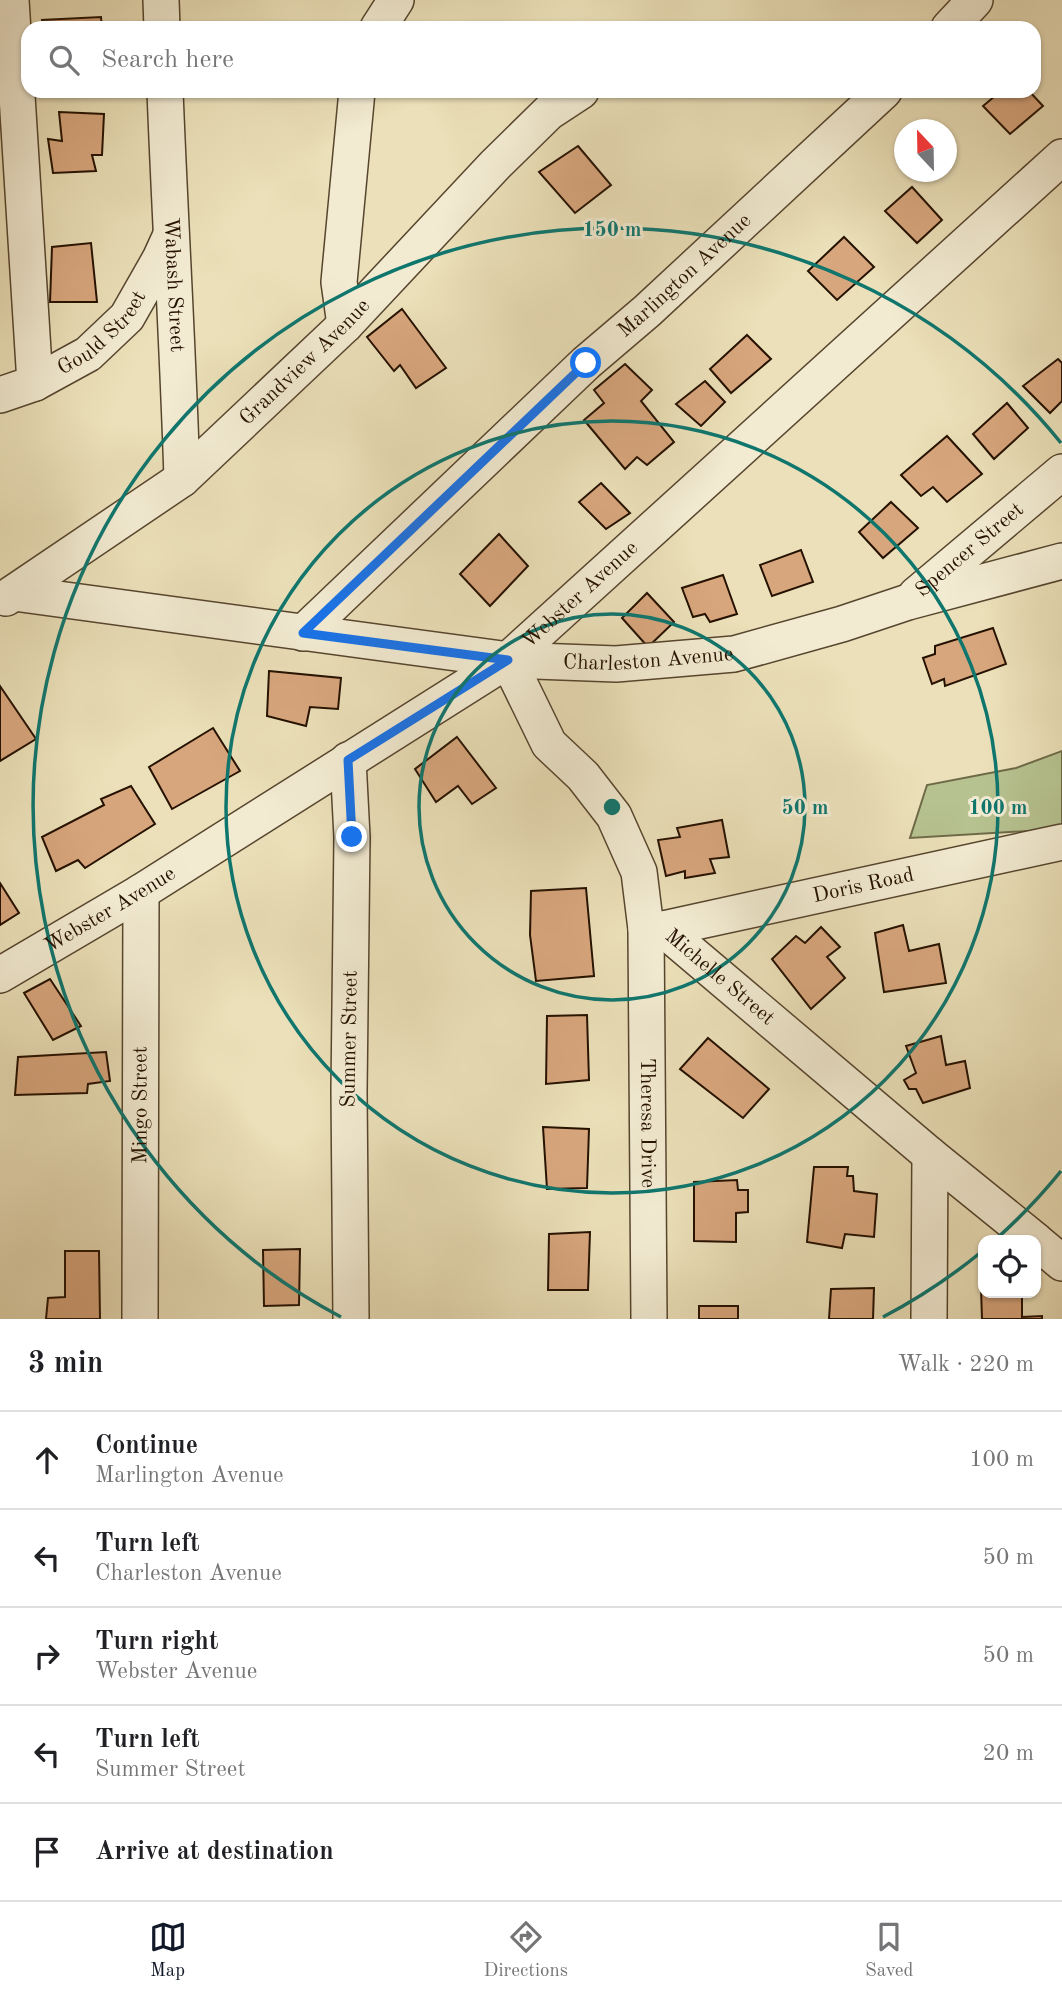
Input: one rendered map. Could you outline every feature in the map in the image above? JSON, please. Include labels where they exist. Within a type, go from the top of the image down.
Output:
[{"type":"street","points":[[11,0],[35,383]]},
{"type":"street","points":[[161,0],[162,21]]},
{"type":"street","points":[[382,21],[396,0]]},
{"type":"street","points":[[956,21],[975,0]]},
{"type":"street","name":"Wabash Street","points":[[165,98],[182,479]]},
{"type":"street","points":[[345,325],[340,282],[356,98]]},
{"type":"street","name":"Grandview Avenue","points":[[7,597],[182,479],[345,325],[495,165],[549,112],[570,98]]},
{"type":"street","name":"Marlington Avenue","points":[[303,633],[586,363],[647,311],[876,98]]},
{"type":"street","name":"Webster Avenue","points":[[0,975],[141,892],[508,660],[1062,157]]},
{"type":"street","name":"Gould Street","points":[[0,395],[35,383],[88,355],[127,317],[171,235]]},
{"type":"street","name":"Spencer Street","points":[[908,602],[1062,472]]},
{"type":"street","name":"Charleston Avenue","points":[[7,597],[508,660],[616,664],[734,654],[842,624],[908,602],[1062,561]]},
{"type":"street","name":"Michelle Street","points":[[508,660],[549,744],[583,776],[614,816],[639,872],[655,929],[1028,1235]]},
{"type":"street","name":"Summer Street","points":[[348,760],[352,837],[349,1091],[351,1319]]},
{"type":"street","name":"Doris Road","points":[[655,929],[1062,842]]},
{"type":"street","name":"Mingo Street","points":[[140,1319],[141,892]]},
{"type":"street","name":"Theresa Drive","points":[[649,1319],[655,929]]},
{"type":"street","points":[[929,1319],[930,1155]]},
{"type":"street","name":"Michelle Street","points":[[1041,1246],[1062,1263]]},
{"type":"green space","points":[[1062,751],[1062,829],[910,838],[927,785],[1016,768]]},
{"type":"building","points":[[101,17],[101,21],[42,21]]},
{"type":"building","points":[[993,98],[1036,98],[1043,106],[1010,134],[983,106]]},
{"type":"building","points":[[59,112],[104,114],[102,155],[92,155],[96,171],[53,173],[48,139],[62,141]]},
{"type":"building","points":[[578,146],[611,185],[575,213],[539,172]]},
{"type":"building","points":[[912,187],[942,220],[917,243],[885,211]]},
{"type":"building","points":[[844,237],[874,267],[837,300],[808,271]]},
{"type":"building","points":[[91,243],[97,302],[50,302],[52,247]]},
{"type":"building","points":[[402,309],[446,368],[416,388],[400,365],[394,371],[367,337]]},
{"type":"building","points":[[747,335],[771,359],[731,393],[710,369]]},
{"type":"building","points":[[1058,359],[1062,363],[1062,401],[1050,413],[1023,386]]},
{"type":"building","points":[[625,364],[652,390],[641,401],[674,442],[647,465],[637,457],[625,469],[584,420],[604,403],[594,390]]},
{"type":"building","points":[[705,381],[725,402],[701,426],[676,404]]},
{"type":"building","points":[[1007,403],[1028,428],[994,459],[973,434]]},
{"type":"building","points":[[947,436],[982,474],[947,502],[933,487],[921,496],[901,475]]},
{"type":"building","points":[[601,483],[630,513],[606,529],[579,502]]},
{"type":"building","points":[[891,502],[918,528],[883,558],[859,532]]},
{"type":"building","points":[[499,534],[528,566],[490,606],[460,574]]},
{"type":"building","points":[[801,550],[813,582],[772,596],[760,565]]},
{"type":"building","points":[[723,575],[737,614],[710,622],[705,614],[693,617],[682,588]]},
{"type":"building","points":[[647,593],[674,622],[648,647],[622,618]]},
{"type":"building","points":[[993,628],[1006,664],[945,686],[944,679],[932,684],[923,658],[935,654],[935,646]]},
{"type":"building","points":[[269,671],[341,678],[338,709],[310,707],[306,726],[267,716]]},
{"type":"building","points":[[0,686],[36,739],[0,761]]},
{"type":"building","points":[[213,728],[240,771],[172,809],[149,767]]},
{"type":"building","points":[[457,737],[496,788],[472,804],[458,786],[436,802],[415,769]]},
{"type":"building","points":[[131,786],[155,824],[85,868],[78,860],[56,871],[42,837],[104,805],[101,799]]},
{"type":"building","points":[[722,820],[729,857],[710,859],[715,873],[685,878],[685,871],[666,876],[658,840],[680,837],[677,828]]},
{"type":"building","points":[[0,883],[19,913],[0,925]]},
{"type":"building","points":[[586,888],[594,976],[536,981],[530,935],[531,891]]},
{"type":"building","points":[[903,925],[909,951],[939,944],[946,983],[884,992],[875,933]]},
{"type":"building","points":[[821,927],[840,947],[827,957],[845,978],[811,1009],[772,959],[796,936],[805,943]]},
{"type":"building","points":[[50,979],[81,1026],[53,1040],[24,993]]},
{"type":"building","points":[[587,1015],[589,1080],[546,1084],[547,1016]]},
{"type":"building","points":[[941,1036],[946,1065],[965,1061],[970,1088],[923,1103],[916,1089],[909,1089],[904,1080],[916,1073],[906,1046]]},
{"type":"building","points":[[708,1038],[769,1089],[743,1118],[680,1069]]},
{"type":"building","points":[[106,1052],[110,1081],[88,1084],[87,1093],[15,1095],[18,1057]]},
{"type":"building","points":[[543,1127],[589,1129],[587,1188],[547,1189]]},
{"type":"building","points":[[814,1167],[848,1167],[847,1176],[853,1176],[854,1191],[877,1194],[874,1237],[845,1234],[842,1248],[807,1242]]},
{"type":"building","points":[[737,1180],[738,1190],[748,1190],[748,1212],[736,1213],[736,1242],[694,1241],[694,1182]]},
{"type":"building","points":[[590,1232],[588,1290],[548,1290],[549,1234]]},
{"type":"building","points":[[300,1249],[299,1305],[264,1306],[263,1250]]},
{"type":"building","points":[[65,1251],[99,1251],[100,1319],[46,1319],[48,1298],[65,1297]]},
{"type":"building","points":[[874,1288],[873,1319],[829,1319],[831,1289]]},
{"type":"building","points":[[981,1298],[1022,1298],[1022,1317],[1042,1316],[1042,1319],[982,1319]]},
{"type":"building","points":[[699,1306],[738,1306],[738,1319],[699,1319]]},
{"type":"route","points":[[352,837],[348,760],[508,660],[303,633],[586,363]]}]
